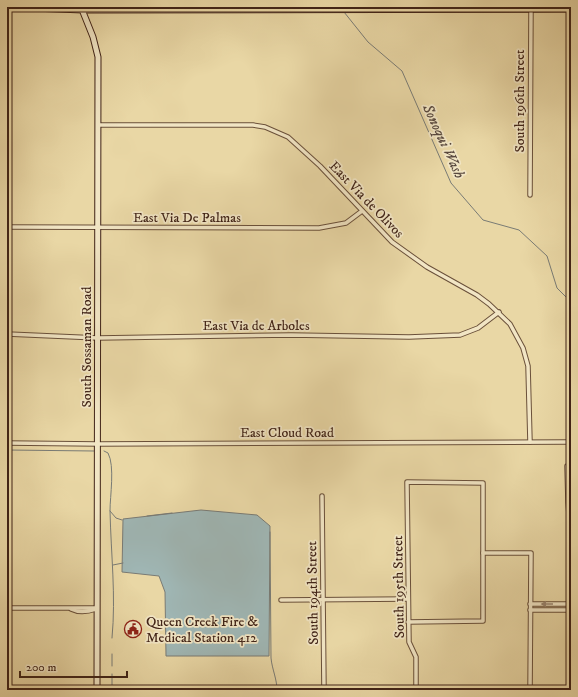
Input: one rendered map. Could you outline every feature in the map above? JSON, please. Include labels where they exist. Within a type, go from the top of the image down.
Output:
[{"type":"main road","points":[[7,7],[325,10],[571,9]]},
{"type":"main road","name":"South Sossaman Road","points":[[82,8],[89,21],[97,53],[97,690]]},
{"type":"street","name":"South 196th Street","points":[[530,195],[531,8]]},
{"type":"street","name":"East Via de Olivos","points":[[98,125],[253,125],[265,127],[288,137],[320,166],[392,242],[427,266],[477,294],[499,312],[510,324],[517,336],[528,366],[530,442]]},
{"type":"street","name":"East Via De Palmas","points":[[7,227],[319,228],[346,223],[362,211]]},
{"type":"street","name":"East Via de Arboles","points":[[7,334],[98,338],[291,335],[409,337],[460,334],[478,328],[499,312]]},
{"type":"street","name":"East Cloud Road","points":[[7,443],[567,442]]},
{"type":"street","points":[[569,466],[571,541]]},
{"type":"street","name":"South 195th Street","points":[[416,690],[416,657],[409,642],[408,622],[407,482],[483,483],[483,553]]},
{"type":"street","name":"South 194th Street","points":[[322,496],[324,690]]},
{"type":"street","points":[[408,622],[483,622],[483,553],[531,553],[530,690]]},
{"type":"street","points":[[281,600],[408,599]]},
{"type":"street","points":[[530,604],[571,604]]},
{"type":"street","points":[[560,604],[560,610]]},
{"type":"street","points":[[7,608],[70,609],[76,611],[89,611],[97,608]]},
{"type":"street","points":[[530,610],[571,610]]},
{"type":"water","points":[[201,510],[257,515],[270,526],[269,656],[166,656],[165,592],[159,576],[122,572],[123,519]]},
{"type":"waterway","name":"Sonoqui Wash","points":[[344,12],[368,42],[402,71],[451,183],[483,220],[519,230],[547,256],[557,288],[571,302]]},
{"type":"waterway","points":[[7,450],[94,451]]},
{"type":"waterway","points":[[104,451],[108,453],[112,473],[110,511],[113,591],[112,638]]},
{"type":"waterway","points":[[110,511],[116,518],[122,520]]},
{"type":"waterway","points":[[147,516],[172,513]]},
{"type":"waterway","points":[[270,532],[271,658],[277,690]]},
{"type":"waterway","points":[[113,565],[123,563]]},
{"type":"waterway","points":[[112,654],[112,666]]},
{"type":"waterway","points":[[112,674],[112,690]]},
{"type":"place","name":"Queen Creek Fire & Medical Station 412","points":[[133,629]]}]
